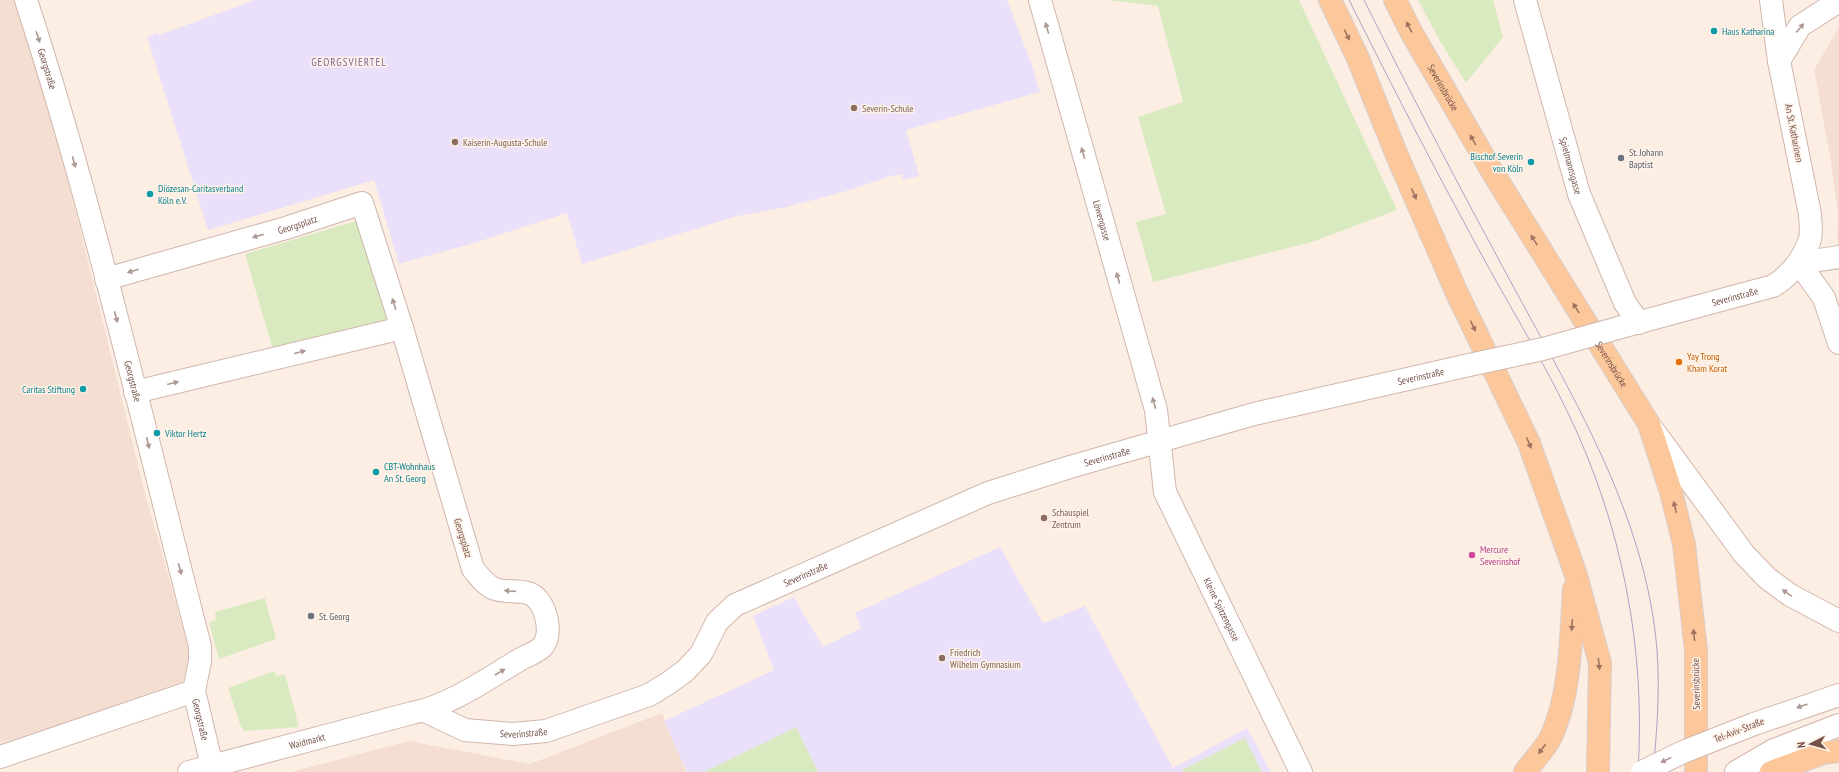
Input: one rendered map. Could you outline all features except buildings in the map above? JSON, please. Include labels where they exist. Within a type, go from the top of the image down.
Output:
[{"type":"main road","points":[[1330,0],[1358,56],[1398,158],[1456,291],[1529,444],[1575,572],[1600,663],[1598,772]]},
{"type":"main road","name":"Severinsbrücke","points":[[1395,0],[1410,30],[1493,173],[1649,424],[1671,492],[1684,544],[1696,650],[1696,772]]},
{"type":"main road","points":[[1525,772],[1550,738],[1562,704],[1569,659],[1575,572]]},
{"type":"main road","points":[[1754,768],[1839,751]]},
{"type":"street","name":"Georgstraße","points":[[26,0],[50,72],[106,279],[200,646],[200,661],[194,691],[212,766]]},
{"type":"street","name":"Löwengasse","points":[[1040,0],[1156,410],[1159,442]]},
{"type":"street","name":"Spielmannsgasse","points":[[1525,0],[1580,194],[1625,303],[1639,323]]},
{"type":"street","name":"An St. Katharinen","points":[[1771,0],[1779,60],[1810,214],[1810,238],[1799,263]]},
{"type":"street","points":[[1779,60],[1800,26],[1838,0]]},
{"type":"street","name":"Georgsplatz","points":[[106,279],[286,228],[362,204],[402,328],[473,569],[487,584],[494,589],[525,592],[538,600],[546,616],[548,627],[548,632],[542,646],[466,691],[425,711]]},
{"type":"street","points":[[1839,257],[1799,263],[1824,298],[1839,343]]},
{"type":"street","name":"Severinstraße","points":[[425,711],[465,730],[513,734],[546,731],[649,695],[685,671],[701,654],[717,622],[735,606],[988,493],[1254,414],[1544,348],[1773,286],[1785,279],[1799,263]]},
{"type":"street","points":[[136,392],[402,328]]},
{"type":"street","points":[[1649,424],[1744,554],[1767,578],[1790,595],[1839,621]]},
{"type":"street","name":"Kleine Spitzengasse","points":[[1159,442],[1165,492],[1301,772]]},
{"type":"street","points":[[0,757],[194,691]]},
{"type":"street","name":"Tel-Aviv-Straße","points":[[1642,772],[1683,752],[1754,724],[1839,695]]},
{"type":"street","name":"Waidmarkt","points":[[189,772],[405,714],[425,711]]},
{"type":"street","points":[[1754,768],[1774,750],[1839,725]]},
{"type":"shaded area","points":[[0,0],[17,0],[44,83],[145,493],[191,657],[181,686],[0,743]]},
{"type":"shaded area","name":"Kaiserin-Augusta-Schule","points":[[255,0],[1007,0],[1032,65],[1040,92],[906,130],[919,176],[903,180],[902,174],[891,176],[850,190],[787,207],[737,216],[582,264],[567,213],[474,243],[399,264],[374,180],[208,230],[147,37],[156,33],[159,35]]},
{"type":"shaded area","points":[[1839,27],[1839,286],[1837,234],[1838,213],[1830,156],[1814,70]]},
{"type":"shaded area","name":"Friedrich Wilhelm Gymnasium","points":[[1000,547],[1043,623],[1085,606],[1173,768],[1247,728],[1271,772],[687,772],[664,721],[774,670],[753,616],[794,597],[823,647],[861,628],[855,613]]},
{"type":"shaded area","points":[[662,713],[686,772],[291,772],[409,741],[530,764]]},
{"type":"green space","points":[[1108,0],[1299,0],[1397,210],[1312,242],[1153,282],[1136,222],[1166,214],[1138,117],[1183,102],[1158,6]]},
{"type":"green space","points":[[1418,0],[1493,0],[1503,37],[1466,83],[1440,41]]},
{"type":"green space","points":[[366,218],[399,318],[273,350],[245,254]]},
{"type":"green space","points":[[265,598],[276,639],[219,659],[209,622],[216,620],[215,612]]},
{"type":"green space","points":[[275,671],[276,676],[285,674],[299,727],[244,731],[240,724],[228,688]]},
{"type":"green space","points":[[796,727],[818,772],[704,772]]},
{"type":"green space","points":[[1245,738],[1262,772],[1183,772],[1182,770]]},
{"type":"tram line","points":[[1349,0],[1446,188],[1547,372],[1587,455],[1603,499],[1616,543],[1634,633],[1640,726],[1638,772]]},
{"type":"tram line","points":[[1364,0],[1416,103],[1579,408],[1601,454],[1621,502],[1638,550],[1650,599],[1657,650],[1658,711],[1653,772]]},
{"type":"place","name":"Haus Katharina","points":[[1714,31]]},
{"type":"place","name":"Severin-Schule","points":[[854,108]]},
{"type":"place","name":"Kaiserin-Augusta-Schule","points":[[455,142]]},
{"type":"place","name":"St. Johann Baptist","points":[[1621,158]]},
{"type":"place","name":"Bischof Severin von Köln","points":[[1531,162]]},
{"type":"place","name":"Diözesan-Caritasverband Köln e.V.","points":[[150,194]]},
{"type":"place","name":"Yay Trong Kham Korat","points":[[1679,362]]},
{"type":"place","name":"Caritas Stiftung","points":[[83,389]]},
{"type":"place","name":"Viktor Hertz","points":[[157,433]]},
{"type":"place","name":"CBT-Wohnhaus An St. Georg","points":[[376,472]]},
{"type":"place","name":"Schauspiel Zentrum","points":[[1044,518]]},
{"type":"place","name":"Mercure Severinshof","points":[[1472,555]]},
{"type":"place","name":"St. Georg","points":[[311,616]]},
{"type":"place","name":"Friedrich Wilhelm Gymnasium","points":[[942,658]]},
{"type":"district","name":"GEORGSVIERTEL","points":[[349,62]]}]
